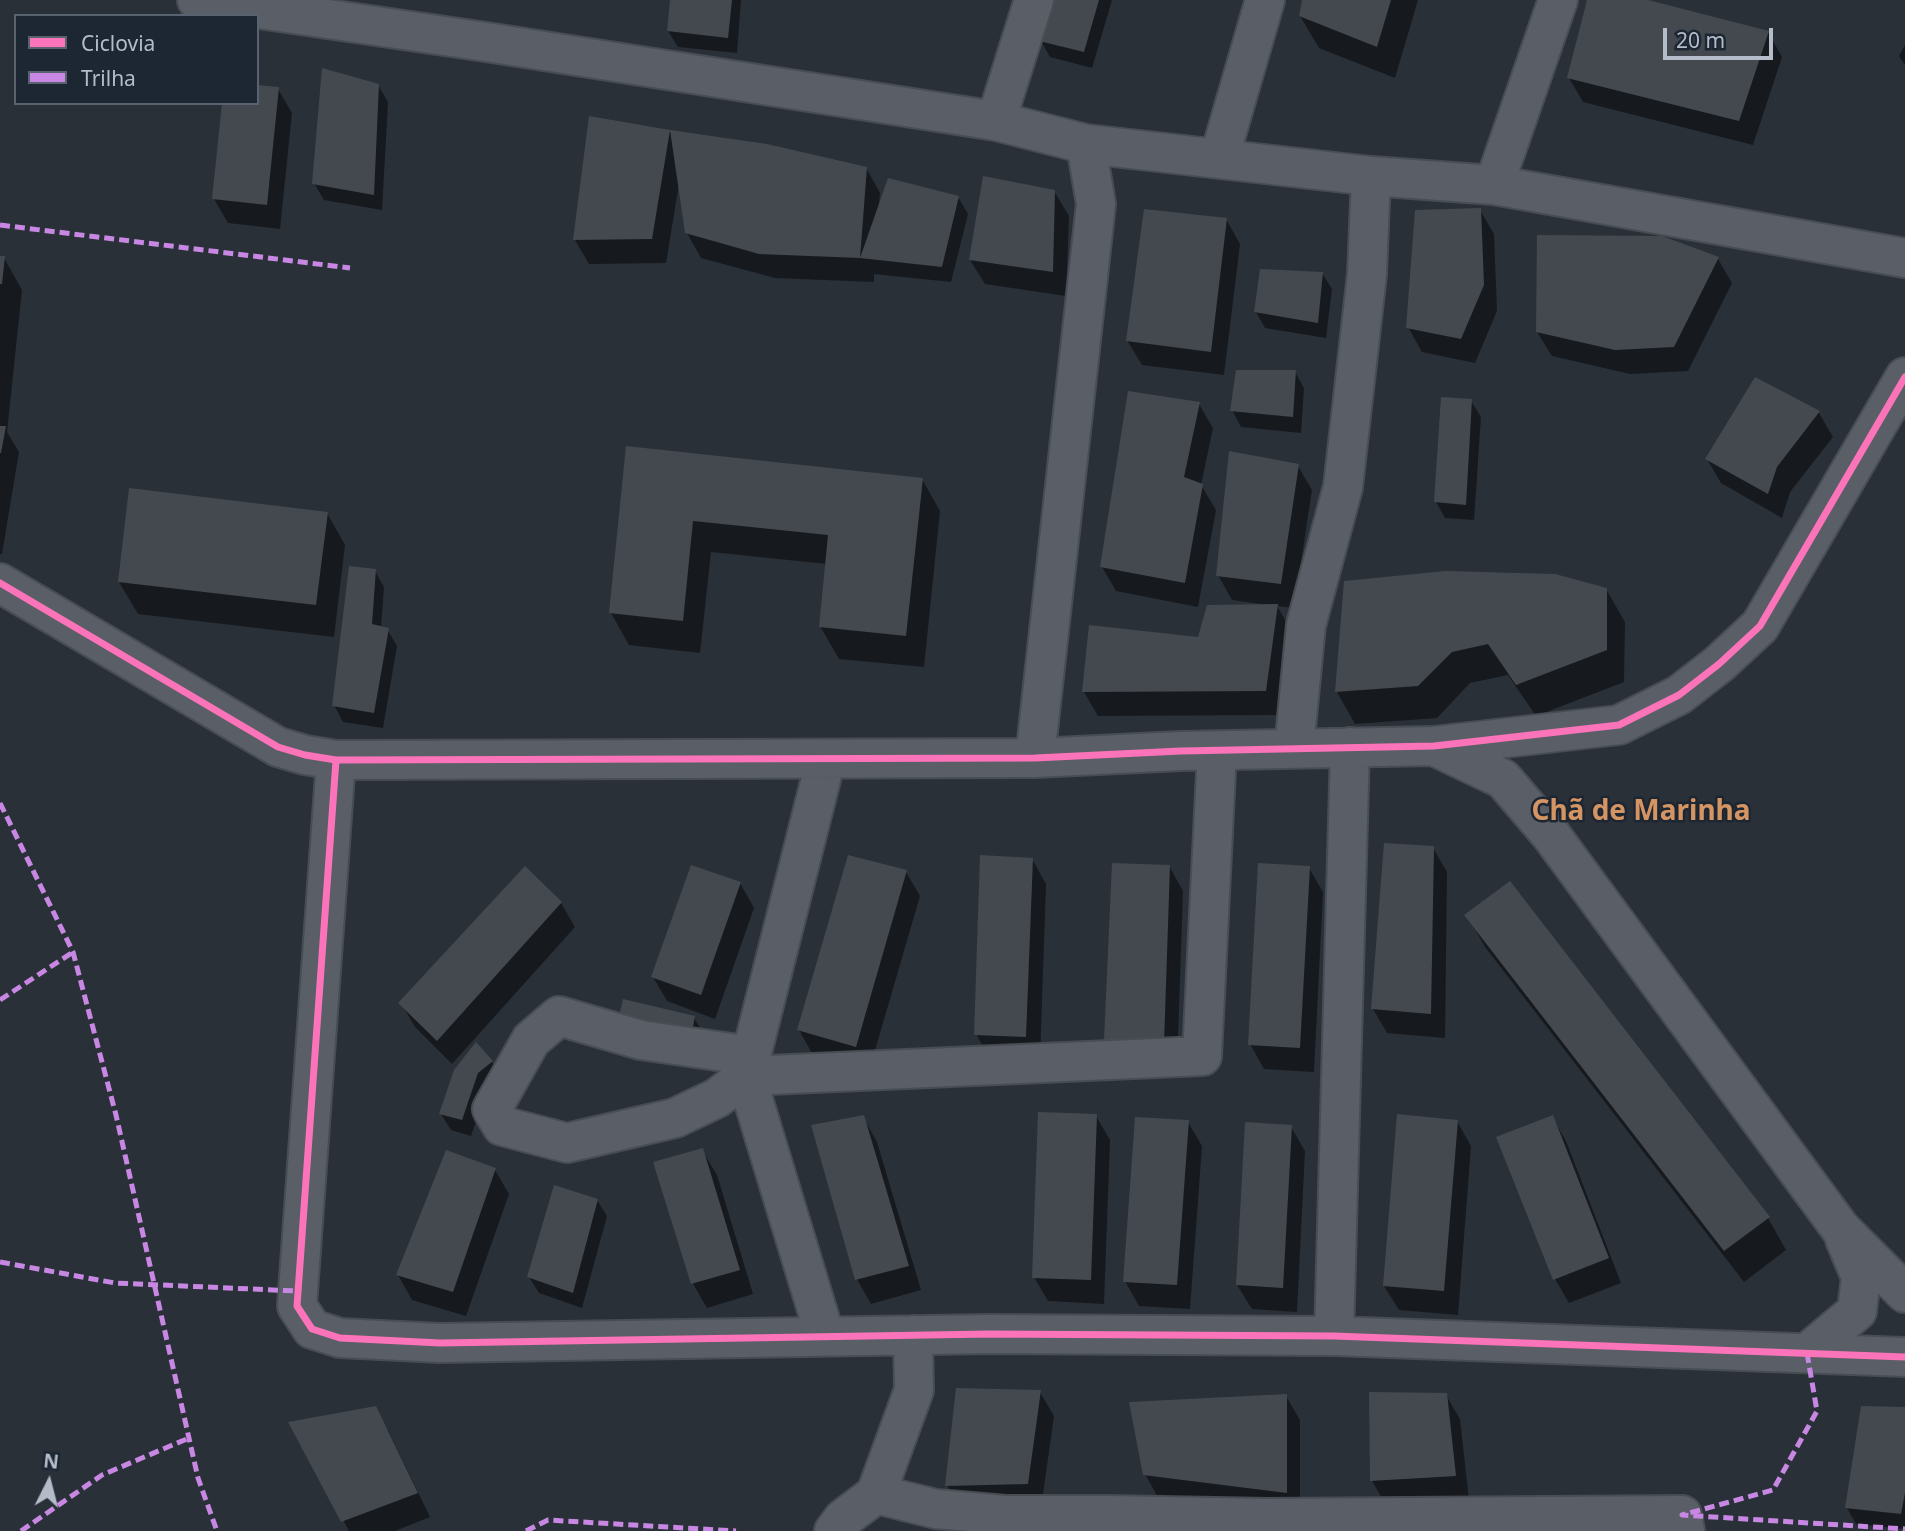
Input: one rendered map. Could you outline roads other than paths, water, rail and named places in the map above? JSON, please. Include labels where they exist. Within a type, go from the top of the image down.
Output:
[{"type":"street","points":[[197,0],[996,121],[1086,144],[1371,176],[1494,185],[1905,258]]},
{"type":"street","points":[[996,121],[1034,0]]},
{"type":"street","points":[[1219,159],[1265,0]]},
{"type":"street","points":[[1494,185],[1558,0]]},
{"type":"street","points":[[1035,758],[1096,204],[1086,144]]},
{"type":"street","points":[[1294,748],[1306,625],[1343,487],[1367,274],[1371,176]]},
{"type":"street","points":[[0,583],[278,747],[336,760],[1035,758],[1294,748],[1434,746],[1619,724],[1679,695],[1719,664],[1760,626],[1905,377]]},
{"type":"street","points":[[1434,746],[1503,779],[1551,835],[1840,1227],[1905,1293]]},
{"type":"street","points":[[1334,1336],[1350,747]]},
{"type":"street","points":[[749,1066],[718,1098],[675,1118],[567,1143],[502,1126],[492,1109],[531,1040],[559,1016],[641,1040],[749,1066],[1202,1056],[1217,751]]},
{"type":"street","points":[[825,1336],[749,1066],[826,759]]},
{"type":"street","points":[[336,760],[296,1306],[312,1329],[340,1338],[440,1343],[913,1335],[1334,1336],[1905,1357]]},
{"type":"street","points":[[1807,1353],[1857,1311],[1861,1277],[1840,1227]]},
{"type":"street","points":[[834,1531],[844,1519],[876,1494],[914,1390],[913,1335]]},
{"type":"street","points":[[876,1494],[936,1510],[1004,1516],[1268,1518],[1682,1515],[1685,1531]]},
{"type":"district","name":"Chã de Marinha","points":[[1641,812]]}]
